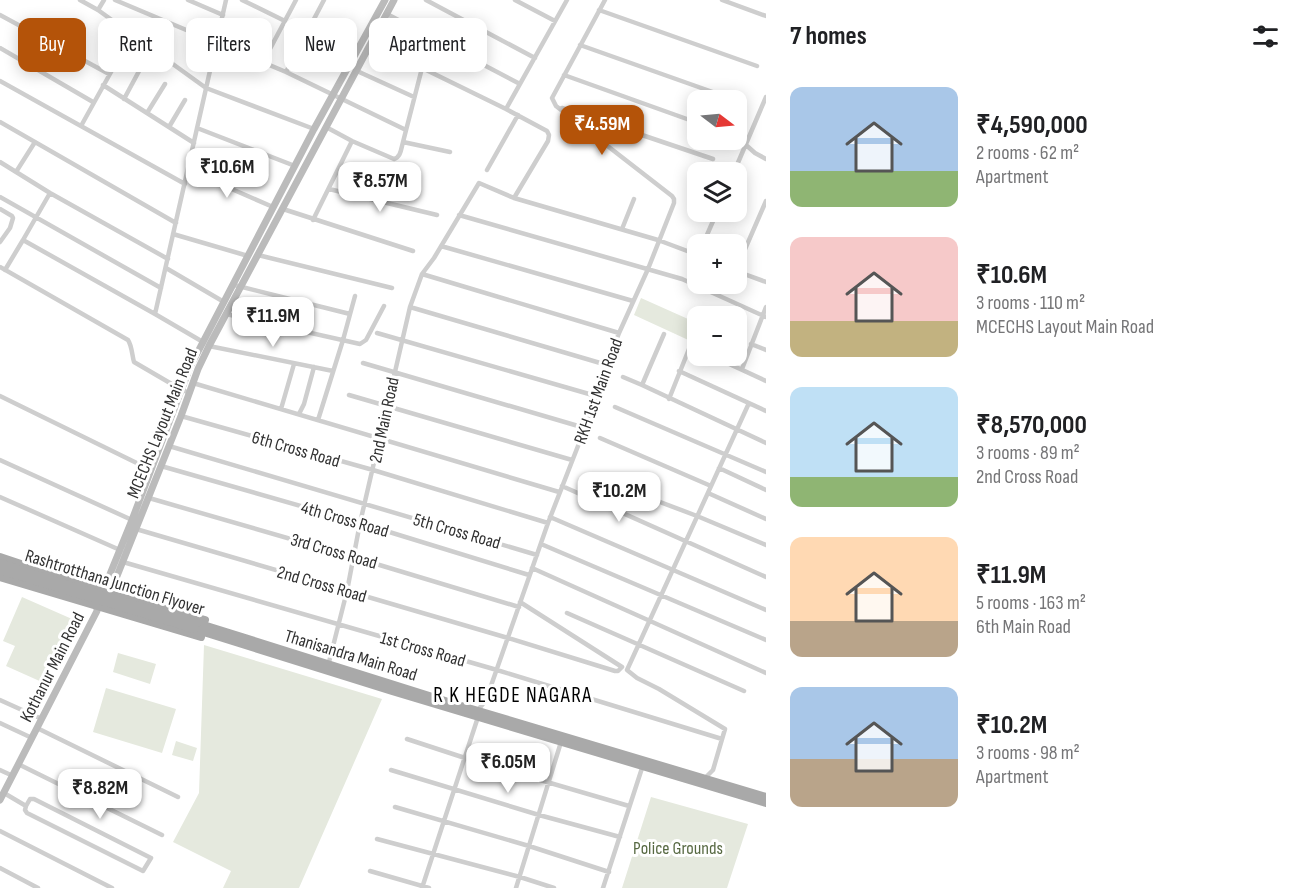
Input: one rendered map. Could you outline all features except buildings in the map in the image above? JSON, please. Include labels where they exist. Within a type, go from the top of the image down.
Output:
[{"type":"main road","name":"MCECHS Layout Main Road","points":[[107,590],[120,550],[156,466],[190,367],[226,314],[248,256],[326,127],[337,96],[385,0]]},
{"type":"main road","name":"MCECHS Layout Main Road","points":[[385,18],[394,0]]},
{"type":"main road","name":"MCECHS Layout Main Road","points":[[357,71],[369,48]]},
{"type":"main road","name":"MCECHS Layout Main Road","points":[[99,608],[123,562],[149,498],[156,466],[169,446],[206,344],[224,302],[258,255],[295,166],[314,129],[356,72]]},
{"type":"main road","name":"Thanisandra Main Road","points":[[0,557],[215,623],[217,633]]},
{"type":"main road","name":"Rashtrotthana Junction Flyover","points":[[0,563],[217,633]]},
{"type":"main road","name":"Rashtrotthana Junction Flyover","points":[[0,570],[217,633]]},
{"type":"main road","name":"Thanisandra Main Road","points":[[0,577],[210,639],[217,633]]},
{"type":"main road","name":"Kothanur Main Road","points":[[2,796],[99,608]]},
{"type":"main road","name":"Thanisandra Main Road","points":[[217,633],[644,763],[766,803]]},
{"type":"main road","name":"Thanisandra Main Road","points":[[477,713],[561,742],[705,778],[766,797]]},
{"type":"street","points":[[80,0],[98,10],[206,88],[314,129]]},
{"type":"street","points":[[98,10],[104,0]]},
{"type":"street","points":[[115,0],[186,31]]},
{"type":"street","points":[[188,0],[223,15]]},
{"type":"street","points":[[222,18],[226,0]]},
{"type":"street","points":[[242,0],[284,21]]},
{"type":"street","points":[[287,18],[296,0]]},
{"type":"street","points":[[314,18],[324,0]]},
{"type":"street","points":[[426,0],[535,58]]},
{"type":"street","points":[[515,0],[555,21]]},
{"type":"street","points":[[506,109],[567,0]]},
{"type":"street","points":[[605,0],[552,98],[556,106],[713,159]]},
{"type":"street","points":[[722,0],[766,16]]},
{"type":"street","points":[[599,10],[757,66]]},
{"type":"street","points":[[387,14],[394,18]]},
{"type":"street","points":[[0,15],[109,74],[81,126]]},
{"type":"street","points":[[272,46],[284,23]]},
{"type":"street","points":[[580,45],[707,90]]},
{"type":"street","points":[[0,48],[93,102]]},
{"type":"street","points":[[487,67],[520,84]]},
{"type":"street","points":[[357,71],[414,97]]},
{"type":"street","points":[[124,99],[139,72]]},
{"type":"street","points":[[155,314],[210,72]]},
{"type":"street","points":[[285,72],[406,130]]},
{"type":"street","points":[[326,127],[352,141],[394,159],[397,158],[400,155],[421,72]]},
{"type":"street","points":[[428,72],[547,131],[548,141],[514,198],[658,240],[687,251]]},
{"type":"street","points":[[564,75],[687,119]]},
{"type":"street","points":[[0,81],[185,184]]},
{"type":"street","points":[[147,113],[165,84]]},
{"type":"street","points":[[103,85],[194,143]]},
{"type":"street","points":[[747,143],[766,99]]},
{"type":"street","points":[[169,127],[185,100]]},
{"type":"street","name":"RKH 1st Main Road","points":[[423,887],[465,758],[477,713],[486,700],[529,575],[607,364],[674,203],[672,196],[556,106]]},
{"type":"street","points":[[487,170],[518,115]]},
{"type":"street","points":[[0,122],[176,223]]},
{"type":"street","points":[[197,128],[295,166]]},
{"type":"street","points":[[313,220],[352,141]]},
{"type":"street","points":[[16,172],[35,142]]},
{"type":"street","points":[[403,142],[450,152]]},
{"type":"street","points":[[747,146],[766,159]]},
{"type":"street","points":[[0,162],[50,193],[168,259]]},
{"type":"street","points":[[188,170],[279,208],[413,251]]},
{"type":"street","name":"2nd Main Road","points":[[327,668],[394,372],[410,307],[422,274],[479,183],[514,198]]},
{"type":"street","points":[[329,189],[437,215]]},
{"type":"street","points":[[50,193],[2,268],[128,340],[131,344],[134,362],[190,393]]},
{"type":"street","points":[[0,197],[161,288]]},
{"type":"street","points":[[622,229],[634,199]]},
{"type":"street","points":[[747,245],[766,201]]},
{"type":"street","points":[[0,209],[13,218],[10,228],[0,242]]},
{"type":"street","points":[[459,215],[682,279],[764,316]]},
{"type":"street","points":[[173,234],[248,256]]},
{"type":"street","points":[[22,240],[206,344],[333,371]]},
{"type":"street","points":[[441,246],[633,302]]},
{"type":"street","points":[[258,255],[392,288]]},
{"type":"street","points":[[430,263],[430,277]]},
{"type":"street","points":[[166,268],[224,302]]},
{"type":"street","points":[[422,274],[619,333]]},
{"type":"street","points":[[747,274],[766,282]]},
{"type":"street","points":[[237,286],[350,314]]},
{"type":"street","points":[[318,420],[355,296]]},
{"type":"street","points":[[226,314],[360,344],[366,340],[384,306]]},
{"type":"street","points":[[410,307],[607,364]]},
{"type":"street","points":[[741,369],[766,307]]},
{"type":"street","points":[[377,333],[596,396]]},
{"type":"street","points":[[642,385],[664,334]]},
{"type":"street","points":[[752,344],[766,350]]},
{"type":"street","points":[[669,399],[687,353]]},
{"type":"street","points":[[363,363],[585,428]]},
{"type":"street","points":[[281,409],[294,364]]},
{"type":"street","points":[[734,366],[766,381]]},
{"type":"street","points":[[299,414],[314,367]]},
{"type":"street","points":[[679,371],[766,411]]},
{"type":"street","points":[[623,377],[766,443]]},
{"type":"street","points":[[193,383],[559,492]]},
{"type":"street","points":[[349,395],[572,460]]},
{"type":"street","name":"4th Cross Road","points":[[0,396],[156,466],[360,523],[529,575]]},
{"type":"street","points":[[627,670],[749,403]]},
{"type":"street","points":[[615,407],[766,472]]},
{"type":"street","name":"6th Cross Road","points":[[181,416],[549,520],[766,610]]},
{"type":"street","points":[[600,438],[711,486]]},
{"type":"street","name":"5th Cross Road","points":[[169,446],[537,555]]},
{"type":"street","points":[[0,460],[132,520]]},
{"type":"street","points":[[719,468],[766,490]]},
{"type":"street","points":[[562,486],[766,577]]},
{"type":"street","points":[[623,488],[766,545]]},
{"type":"street","points":[[708,493],[766,519]]},
{"type":"street","points":[[0,497],[120,550]]},
{"type":"street","name":"3rd Cross Road","points":[[149,498],[520,604],[637,678],[725,729],[722,739]]},
{"type":"street","name":"2nd Cross Road","points":[[136,529],[615,671],[622,667]]},
{"type":"street","points":[[541,544],[766,640]]},
{"type":"street","name":"1st Cross Road","points":[[123,562],[497,670],[722,739]]},
{"type":"street","points":[[532,568],[766,673]]},
{"type":"street","points":[[567,613],[744,692]]},
{"type":"street","points":[[0,700],[42,719]]},
{"type":"street","points":[[0,723],[32,738]]},
{"type":"street","points":[[37,728],[178,797]]},
{"type":"street","points":[[407,739],[630,806]]},
{"type":"street","points":[[705,778],[713,770],[722,739]]},
{"type":"street","points":[[516,888],[561,742]]},
{"type":"street","points":[[603,888],[644,763]]},
{"type":"street","points":[[18,764],[162,835]]},
{"type":"street","points":[[0,770],[13,776]]},
{"type":"street","points":[[391,770],[620,837]]},
{"type":"street","points":[[2,796],[26,806]]},
{"type":"street","points":[[30,799],[34,799],[151,858],[143,871],[25,812],[26,806],[30,799]]},
{"type":"street","points":[[395,807],[609,872]]},
{"type":"street","points":[[0,831],[112,888]]},
{"type":"street","points":[[377,839],[554,888]]},
{"type":"street","points":[[0,868],[38,888]]},
{"type":"street","points":[[370,871],[429,888]]},
{"type":"green space","points":[[641,298],[687,319],[687,339],[634,315]]},
{"type":"green space","points":[[22,597],[72,619],[44,683],[6,666],[15,646],[3,641]]},
{"type":"green space","points":[[204,645],[382,699],[299,888],[223,888],[231,871],[173,842],[199,793]]},
{"type":"green space","points":[[118,653],[156,664],[150,684],[113,672]]},
{"type":"green space","points":[[106,688],[176,709],[162,753],[93,732]]},
{"type":"green space","points":[[176,741],[197,748],[193,761],[172,755]]},
{"type":"green space","name":"Police Grounds","points":[[651,797],[748,824],[727,888],[622,888]]},
{"type":"district","name":"R K HEGDE NAGARA","points":[[513,695]]}]
